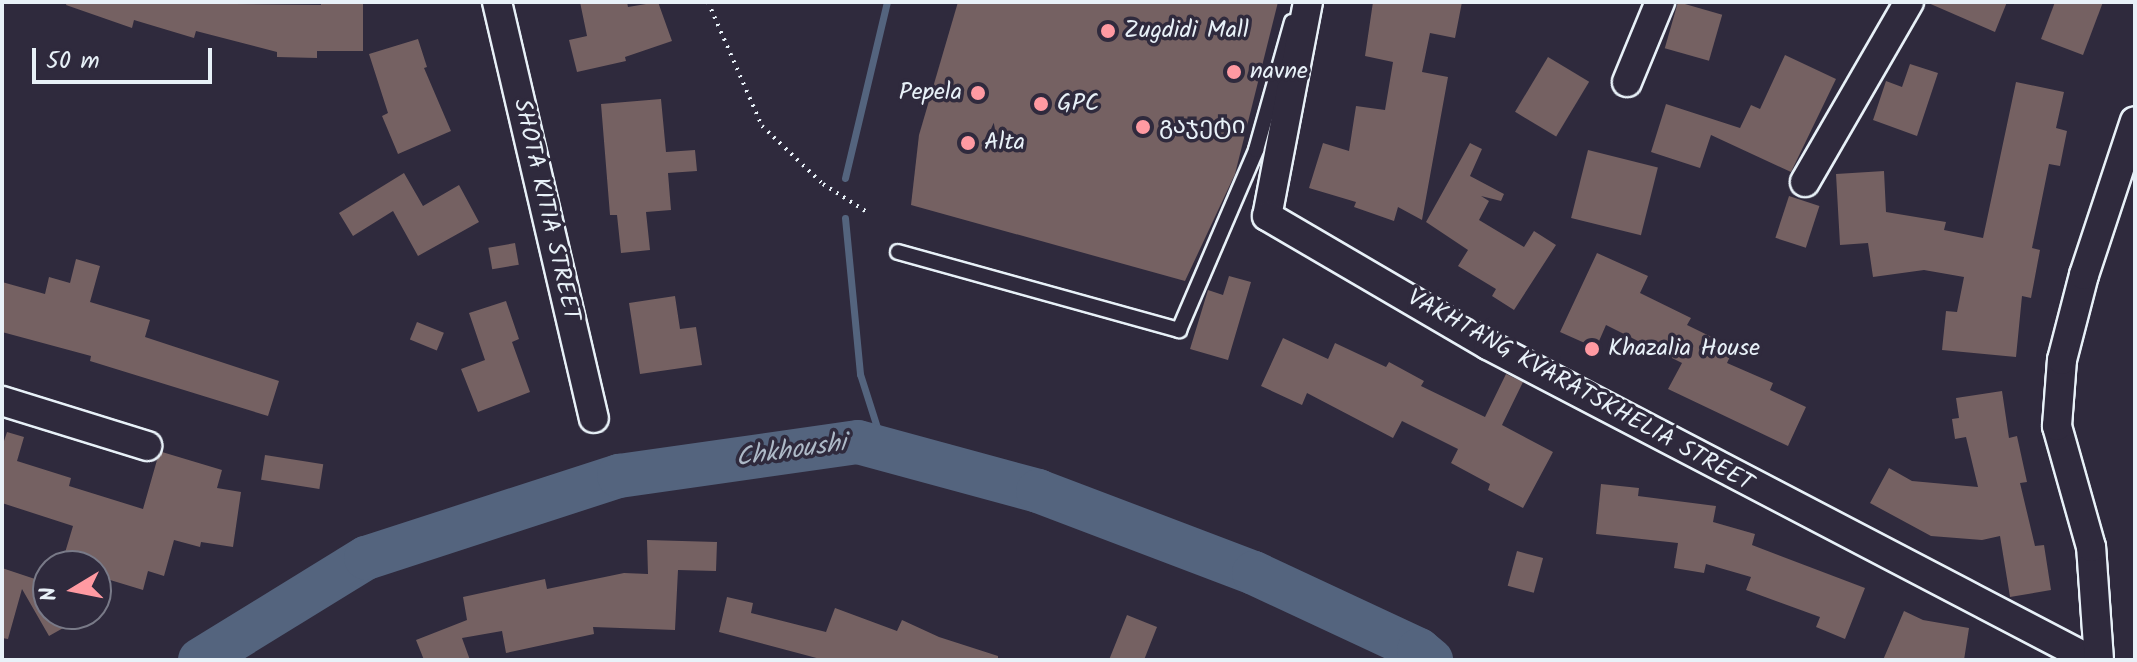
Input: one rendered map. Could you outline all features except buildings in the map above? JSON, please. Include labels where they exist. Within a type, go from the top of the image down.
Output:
[{"type":"street","name":"VAKHTANG KVARATSKHELIA STREET","points":[[1308,2],[1267,216],[1488,345],[2091,660]]},
{"type":"street","points":[[1627,82],[1660,2]]},
{"type":"street","points":[[1805,182],[1909,2]]},
{"type":"street","name":"SHOTA KITIA STREET","points":[[490,4],[594,418]]},
{"type":"street","points":[[2099,660],[2091,547],[2057,426],[2062,360],[2084,275],[2135,121]]},
{"type":"street","points":[[2,401],[147,446]]},
{"type":"lane","points":[[898,252],[1179,330],[1256,150],[1297,2]]},
{"type":"path","points":[[708,2],[762,126],[823,184],[867,212]]},
{"type":"waterway","points":[[845,178],[887,2]]},
{"type":"waterway","points":[[845,218],[860,374],[884,449]]},
{"type":"waterway","name":"Chkhoushi","points":[[200,660],[366,558],[619,476],[858,442],[1038,491],[1254,573],[1419,650],[1431,660]]},
{"type":"place","name":"Zugdidi Mall","points":[[1108,31]]},
{"type":"place","name":"navne","points":[[1234,72]]},
{"type":"place","name":"Pepela","points":[[978,93]]},
{"type":"place","name":"GPC","points":[[1041,104]]},
{"type":"place","name":"გაჯეტი","points":[[1143,127]]},
{"type":"place","name":"Alta","points":[[968,143]]},
{"type":"place","name":"Khazalia House","points":[[1592,349]]}]
